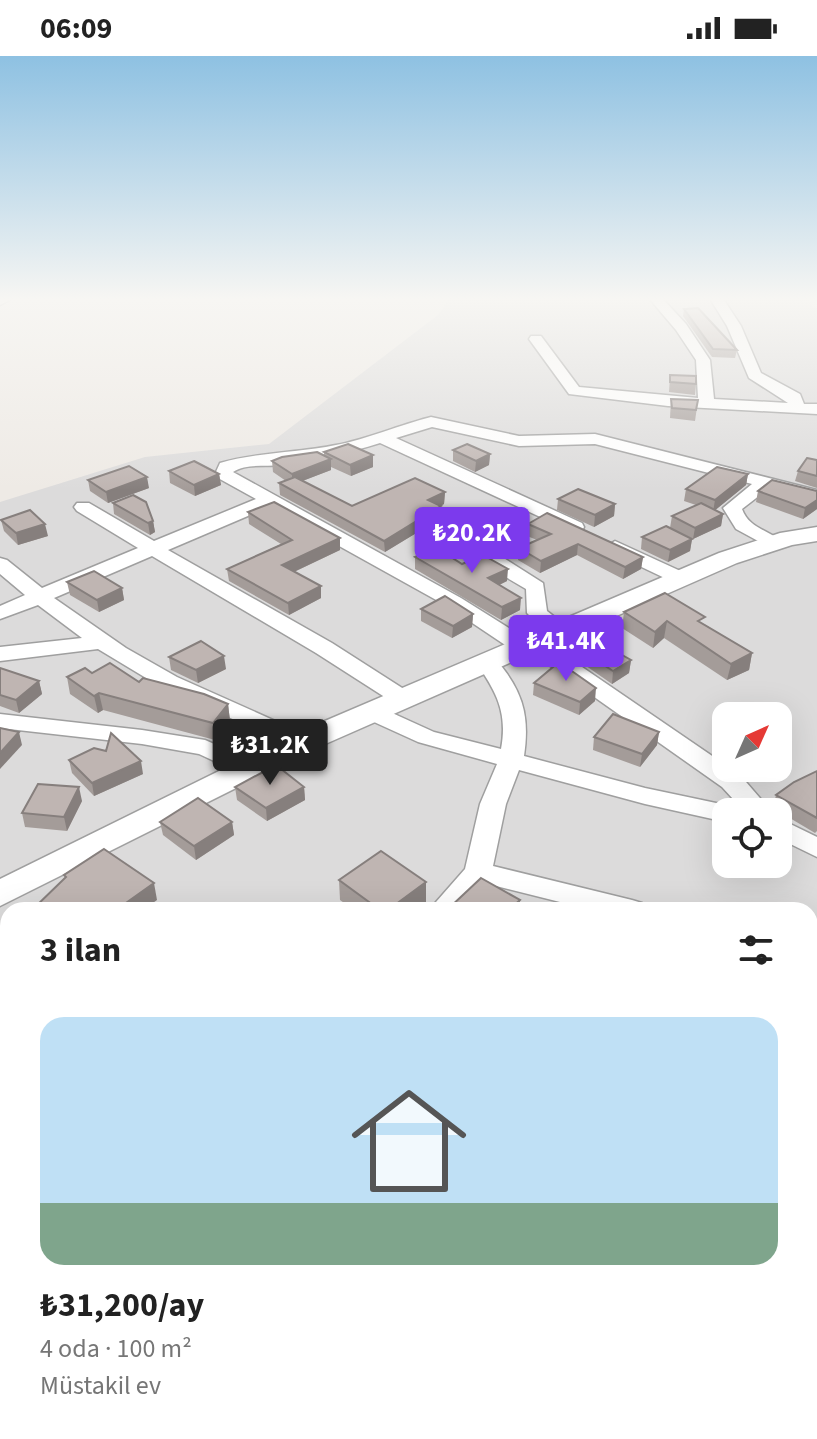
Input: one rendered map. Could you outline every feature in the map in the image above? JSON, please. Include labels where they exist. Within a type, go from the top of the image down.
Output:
[{"type":"street","points":[[554,362],[567,386],[575,391],[817,409]]},
{"type":"street","points":[[703,362],[706,403]]},
{"type":"street","points":[[749,362],[754,375],[794,397],[798,408]]},
{"type":"street","points":[[746,798],[731,781],[526,644],[224,474],[231,463],[280,460],[342,449],[431,422],[519,441],[595,439],[817,495]]},
{"type":"street","points":[[381,437],[680,578]]},
{"type":"street","points":[[767,481],[732,508],[734,518],[744,527],[773,543]]},
{"type":"street","points":[[0,613],[269,500]]},
{"type":"street","points":[[83,507],[151,550],[362,671],[402,698]]},
{"type":"street","points":[[435,530],[484,554],[536,587],[537,613],[550,622],[526,644]]},
{"type":"street","points":[[3,889],[303,742],[486,661],[680,578],[773,543],[817,534]]},
{"type":"street","points":[[0,564],[93,636],[195,695],[275,726],[303,742]]},
{"type":"street","points":[[0,673],[49,649],[93,636]]},
{"type":"street","points":[[0,654],[49,649]]},
{"type":"street","points":[[450,902],[478,872],[493,804],[511,760],[515,713],[507,689],[486,661]]},
{"type":"street","points":[[371,712],[426,737],[645,796],[712,810]]},
{"type":"street","points":[[0,721],[142,737],[205,748],[249,769]]},
{"type":"street","points":[[792,834],[816,846]]},
{"type":"street","points":[[478,872],[600,902]]},
{"type":"street","points":[[0,998],[0,1045]]},
{"type":"shaded area","points":[[377,362],[817,362],[817,902],[0,902],[0,502],[145,457],[269,444]]},
{"type":"building","points":[[670,375],[696,376],[696,384],[670,382]]},
{"type":"building","points":[[671,399],[698,400],[696,410],[672,408]]},
{"type":"building","points":[[348,444],[373,455],[350,465],[324,452]]},
{"type":"building","points":[[467,444],[490,454],[476,461],[453,450]]},
{"type":"building","points":[[317,452],[331,459],[292,474],[272,461],[282,457]]},
{"type":"building","points":[[807,458],[817,460],[817,476],[798,471]]},
{"type":"building","points":[[194,461],[219,474],[194,485],[169,471]]},
{"type":"building","points":[[129,466],[147,477],[106,492],[88,480]]},
{"type":"building","points":[[717,467],[748,474],[715,500],[686,489]]},
{"type":"building","points":[[295,477],[352,506],[415,478],[445,492],[428,500],[441,506],[384,541],[279,483]]},
{"type":"building","points":[[772,480],[817,491],[817,500],[805,508],[758,491]]},
{"type":"building","points":[[578,489],[615,504],[595,515],[558,499]]},
{"type":"building","points":[[133,495],[146,502],[153,521],[148,523],[113,503]]},
{"type":"building","points":[[274,502],[340,538],[282,565],[321,586],[288,603],[227,569],[292,540],[248,512]]},
{"type":"building","points":[[701,503],[723,514],[695,528],[672,516]]},
{"type":"building","points":[[30,510],[45,524],[16,533],[1,520]]},
{"type":"building","points":[[547,513],[643,557],[625,567],[578,544],[541,561],[519,548],[551,534],[528,524]]},
{"type":"building","points":[[666,526],[692,539],[670,550],[642,537]]},
{"type":"building","points":[[437,548],[462,564],[483,555],[508,569],[488,578],[521,598],[502,607],[415,557]]},
{"type":"building","points":[[94,571],[122,588],[97,600],[67,582]]},
{"type":"building","points":[[665,593],[705,617],[698,621],[752,653],[731,664],[667,621],[655,632],[624,612]]},
{"type":"building","points":[[445,596],[473,614],[453,626],[421,609]]},
{"type":"building","points":[[595,640],[631,660],[613,671],[580,649]]},
{"type":"building","points":[[201,641],[224,656],[196,670],[169,657]]},
{"type":"building","points":[[559,662],[596,688],[580,702],[534,683]]},
{"type":"building","points":[[110,663],[139,682],[143,678],[204,694],[228,704],[213,723],[99,693],[94,696],[67,677],[85,668],[92,673]]},
{"type":"building","points":[[0,668],[39,681],[16,700],[0,695]]},
{"type":"building","points":[[613,714],[659,732],[642,754],[594,737]]},
{"type":"building","points":[[0,728],[19,732],[0,753]]},
{"type":"building","points":[[111,733],[141,761],[92,783],[69,760],[94,748],[106,751]]},
{"type":"building","points":[[276,765],[304,787],[266,808],[235,787]]},
{"type":"building","points":[[817,771],[817,818],[792,804],[792,798],[776,795]]},
{"type":"building","points":[[38,784],[79,787],[64,817],[22,813]]},
{"type":"building","points":[[198,798],[232,822],[194,846],[160,822]]},
{"type":"building","points":[[104,849],[154,883],[127,902],[40,902],[66,877],[64,875]]},
{"type":"building","points":[[381,851],[426,882],[399,902],[369,902],[339,880]]},
{"type":"building","points":[[481,878],[520,900],[518,902],[455,902]]}]
